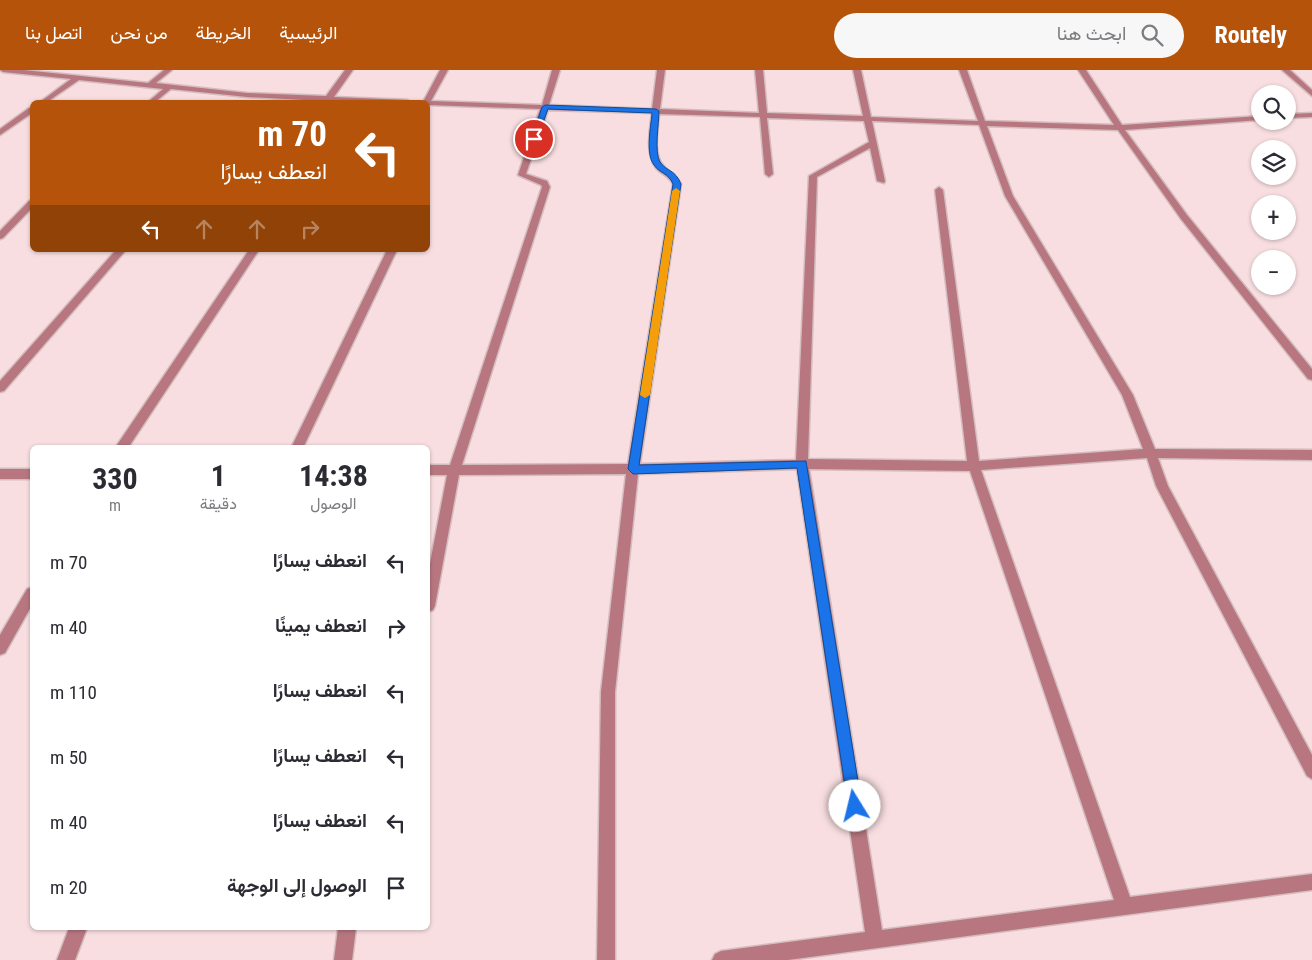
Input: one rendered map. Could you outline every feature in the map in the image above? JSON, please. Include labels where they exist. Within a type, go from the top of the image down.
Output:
[{"type":"street","points":[[3,70],[168,88],[314,100]]},
{"type":"street","points":[[59,76],[68,70]]},
{"type":"street","points":[[148,86],[168,70]]},
{"type":"street","points":[[328,100],[349,70]]},
{"type":"street","points":[[429,100],[444,70]]},
{"type":"street","points":[[430,596],[454,470],[546,187],[544,183],[522,175],[522,171],[556,70]]},
{"type":"street","points":[[606,960],[608,692],[633,469],[677,184],[674,176],[657,164],[654,155],[656,111],[661,70]]},
{"type":"street","points":[[759,70],[769,174]]},
{"type":"street","points":[[857,70],[881,181]]},
{"type":"street","points":[[962,70],[1009,196],[1127,395],[1152,453],[1162,486],[1312,771]]},
{"type":"street","points":[[1082,70],[1120,128],[1184,217],[1310,371]]},
{"type":"street","points":[[1286,70],[1312,94]]},
{"type":"street","points":[[46,100],[77,78]]},
{"type":"street","points":[[153,100],[168,88]]},
{"type":"street","points":[[241,100],[247,95]]},
{"type":"street","points":[[430,103],[1120,128],[1251,119]]},
{"type":"street","points":[[0,134],[30,112]]},
{"type":"street","points":[[1296,115],[1312,114]]},
{"type":"street","points":[[874,143],[813,176],[802,464],[875,940]]},
{"type":"street","points":[[939,190],[974,466],[1125,906]]},
{"type":"street","points":[[0,236],[30,205]]},
{"type":"street","points":[[0,388],[119,252]]},
{"type":"street","points":[[123,445],[253,252]]},
{"type":"street","points":[[298,445],[391,252]]},
{"type":"street","points":[[430,470],[633,469],[802,464],[974,466],[1152,453],[1312,455]]},
{"type":"street","points":[[0,474],[30,474]]},
{"type":"street","points":[[0,648],[30,596]]},
{"type":"street","points":[[721,960],[1312,882]]},
{"type":"street","points":[[66,960],[77,930]]},
{"type":"street","points":[[343,960],[347,930]]},
{"type":"slow traffic","points":[[645,395],[676,191]]},
{"type":"route","points":[[534,139],[545,107],[656,111],[654,155],[657,164],[674,176],[677,184],[633,469],[802,464],[855,806]]}]
